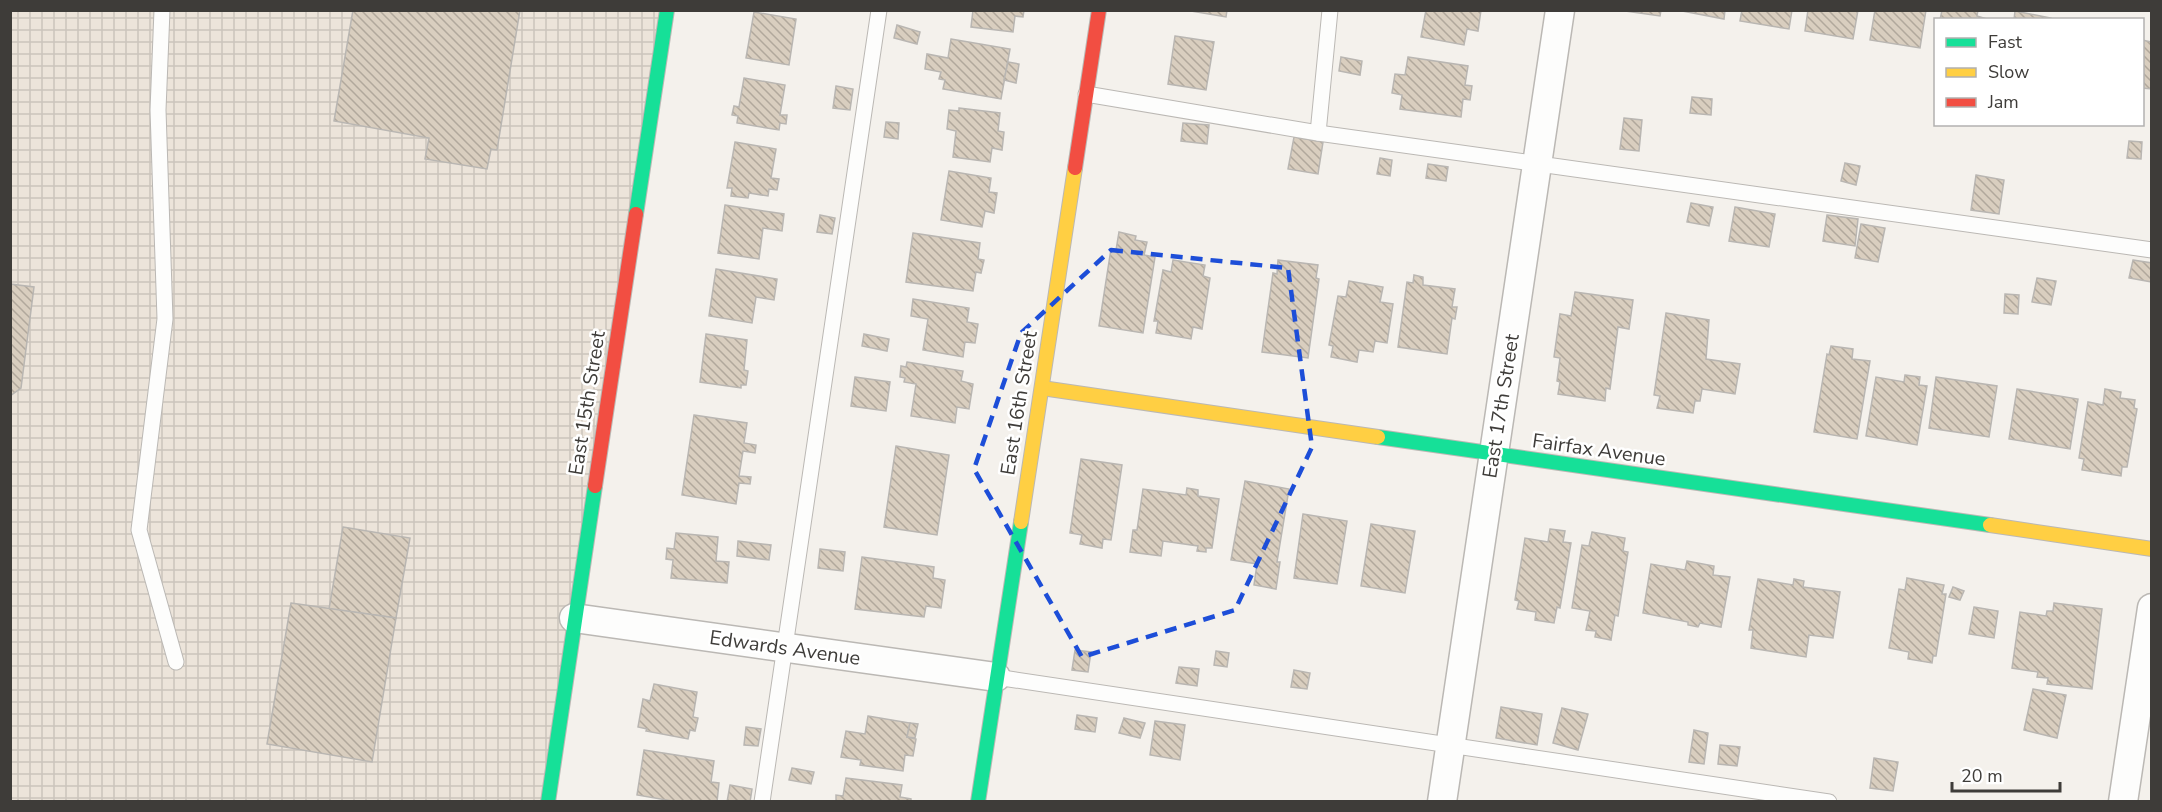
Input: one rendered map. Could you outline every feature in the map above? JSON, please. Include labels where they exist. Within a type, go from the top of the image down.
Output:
[{"type":"street","name":"East 15th Street","points":[[548,801],[667,10]]},
{"type":"street","name":"East 16th Street","points":[[978,801],[1099,10]]},
{"type":"street","name":"East 17th Street","points":[[1442,801],[1560,10]]},
{"type":"street","name":"Fairfax Avenue","points":[[1042,388],[2151,549]]},
{"type":"street","points":[[2123,801],[2151,608]]},
{"type":"street","name":"Edwards Avenue","points":[[574,618],[996,678]]},
{"type":"lane","points":[[162,10],[158,110],[165,319],[139,530],[176,662]]},
{"type":"lane","points":[[762,801],[879,10]]},
{"type":"lane","points":[[1318,133],[1330,10]]},
{"type":"lane","points":[[1086,94],[1318,133],[2151,250]]},
{"type":"lane","points":[[996,678],[1829,801]]},
{"type":"highlighted area","points":[[1111,250],[1288,268],[1312,447],[1235,610],[1082,657],[974,469],[1021,333]]},
{"type":"shaded area","points":[[10,11],[668,11],[550,801],[11,801]]},
{"type":"building","points":[[353,10],[520,10],[497,150],[491,149],[487,169],[425,159],[429,138],[334,121]]},
{"type":"building","points":[[973,10],[1024,10],[1023,17],[1015,16],[1013,32],[971,27]]},
{"type":"building","points":[[1185,10],[1227,10],[1226,17]]},
{"type":"building","points":[[1426,10],[1481,10],[1478,31],[1467,29],[1464,45],[1421,37]]},
{"type":"building","points":[[1618,10],[1661,10],[1660,16]]},
{"type":"building","points":[[1677,10],[1725,10],[1724,19]]},
{"type":"building","points":[[1742,10],[1792,10],[1789,29],[1740,21]]},
{"type":"building","points":[[1808,10],[1858,10],[1853,39],[1805,31]]},
{"type":"building","points":[[1875,10],[1926,10],[1920,48],[1870,40]]},
{"type":"building","points":[[1942,10],[1978,10],[1977,16],[1984,18],[1940,18]]},
{"type":"building","points":[[2015,11],[2051,18],[2014,18]]},
{"type":"building","points":[[754,12],[796,19],[789,65],[746,58]]},
{"type":"building","points":[[897,25],[920,32],[917,44],[894,38]]},
{"type":"building","points":[[1175,36],[1214,42],[1206,90],[1168,84]]},
{"type":"building","points":[[951,39],[1010,49],[1001,99],[943,89],[945,80],[939,79],[941,72],[925,69],[927,54],[948,58]]},
{"type":"building","points":[[2144,40],[2152,42],[2152,89],[2144,88]]},
{"type":"building","points":[[1341,57],[1362,61],[1360,75],[1339,71]]},
{"type":"building","points":[[1408,57],[1468,66],[1465,85],[1472,86],[1470,100],[1463,99],[1461,117],[1400,109],[1402,95],[1392,93],[1395,74],[1405,75]]},
{"type":"building","points":[[1008,62],[1019,64],[1016,83],[1004,80]]},
{"type":"building","points":[[744,78],[785,85],[780,115],[787,115],[786,124],[780,123],[779,130],[737,123],[738,116],[732,115],[734,106],[739,107]]},
{"type":"building","points":[[836,86],[853,89],[850,110],[833,108]]},
{"type":"building","points":[[1692,97],[1712,99],[1711,115],[1690,113]]},
{"type":"building","points":[[959,108],[1000,113],[998,131],[1004,132],[1002,150],[992,148],[990,162],[953,157],[956,131],[947,129],[949,110],[959,111]]},
{"type":"building","points":[[1624,118],[1642,120],[1639,151],[1620,149]]},
{"type":"building","points":[[886,122],[899,123],[898,139],[884,137]]},
{"type":"building","points":[[1183,123],[1209,125],[1207,144],[1181,141]]},
{"type":"building","points":[[1294,137],[1323,142],[1318,174],[1288,169]]},
{"type":"building","points":[[2129,141],[2142,142],[2141,159],[2127,158]]},
{"type":"building","points":[[735,142],[776,149],[771,178],[779,179],[777,190],[769,189],[768,196],[749,193],[748,198],[731,196],[732,188],[727,188]]},
{"type":"building","points":[[1380,158],[1392,160],[1390,176],[1377,174]]},
{"type":"building","points":[[1845,163],[1860,166],[1856,185],[1841,181]]},
{"type":"building","points":[[1428,164],[1448,167],[1446,181],[1426,178]]},
{"type":"building","points":[[949,171],[991,178],[989,192],[997,193],[994,213],[985,211],[982,227],[941,220]]},
{"type":"building","points":[[1976,175],[2004,180],[1999,214],[1971,210]]},
{"type":"building","points":[[1691,203],[1713,207],[1709,226],[1687,222]]},
{"type":"building","points":[[725,205],[784,214],[782,231],[763,228],[759,259],[718,253]]},
{"type":"building","points":[[1735,207],[1775,214],[1769,247],[1729,241]]},
{"type":"building","points":[[820,215],[835,218],[832,234],[817,232]]},
{"type":"building","points":[[1827,215],[1858,219],[1855,246],[1823,241]]},
{"type":"building","points":[[1861,224],[1885,228],[1878,262],[1855,258]]},
{"type":"building","points":[[1119,232],[1136,236],[1135,240],[1147,242],[1144,255],[1155,257],[1143,333],[1099,326],[1111,249],[1116,250]]},
{"type":"building","points":[[913,233],[980,243],[978,259],[984,260],[981,273],[976,272],[973,291],[906,282]]},
{"type":"building","points":[[1173,260],[1205,265],[1203,276],[1210,278],[1202,329],[1193,327],[1191,339],[1156,333],[1158,321],[1154,321],[1163,270],[1171,272]]},
{"type":"building","points":[[1278,260],[1318,265],[1316,278],[1319,279],[1308,358],[1262,352],[1273,273],[1277,274]]},
{"type":"building","points":[[2133,260],[2152,263],[2152,282],[2129,278]]},
{"type":"building","points":[[716,269],[777,279],[774,300],[756,297],[752,323],[709,316]]},
{"type":"building","points":[[1414,275],[1423,277],[1423,285],[1455,289],[1452,307],[1457,307],[1455,319],[1452,318],[1447,354],[1398,347],[1407,282],[1413,283]]},
{"type":"building","points":[[2037,278],[2056,281],[2051,305],[2032,302]]},
{"type":"building","points":[[1349,281],[1383,287],[1380,302],[1393,304],[1387,343],[1375,341],[1373,352],[1359,350],[1357,362],[1331,357],[1333,346],[1329,345],[1338,296],[1346,297]]},
{"type":"building","points":[[10,284],[34,287],[21,388],[10,396]]},
{"type":"building","points":[[1575,292],[1633,300],[1629,329],[1618,327],[1610,389],[1606,388],[1605,401],[1558,394],[1560,358],[1554,357],[1560,314],[1571,316]]},
{"type":"building","points":[[2005,294],[2019,295],[2018,314],[2004,313]]},
{"type":"building","points":[[913,299],[969,308],[967,322],[978,324],[975,343],[965,342],[963,357],[923,350],[928,319],[911,316]]},
{"type":"building","points":[[1666,313],[1709,320],[1706,359],[1740,364],[1735,394],[1702,389],[1700,401],[1695,401],[1693,413],[1657,408],[1660,396],[1654,395]]},
{"type":"building","points":[[706,334],[747,340],[744,370],[748,371],[746,385],[741,385],[741,388],[700,382]]},
{"type":"building","points":[[864,334],[889,339],[887,351],[862,346]]},
{"type":"building","points":[[1831,346],[1853,349],[1852,359],[1870,361],[1857,439],[1814,432],[1827,354],[1829,355]]},
{"type":"building","points":[[907,362],[963,371],[961,381],[973,384],[969,409],[957,407],[955,423],[911,416],[916,384],[904,382],[905,378],[900,377],[901,366],[906,367]]},
{"type":"building","points":[[1905,375],[1920,377],[1919,385],[1927,386],[1917,445],[1866,436],[1876,377],[1904,382]]},
{"type":"building","points":[[855,377],[890,382],[886,411],[851,406]]},
{"type":"building","points":[[1936,377],[1997,386],[1989,437],[1929,428]]},
{"type":"building","points":[[2017,389],[2078,399],[2070,449],[2009,439]]},
{"type":"building","points":[[2105,389],[2121,392],[2120,398],[2135,400],[2134,408],[2137,409],[2127,467],[2122,467],[2121,476],[2082,470],[2084,459],[2079,458],[2088,402],[2103,405]]},
{"type":"building","points":[[694,415],[747,423],[744,443],[756,445],[755,453],[743,451],[739,476],[751,477],[750,484],[739,483],[736,504],[682,495]]},
{"type":"building","points":[[896,446],[949,455],[937,535],[884,527]]},
{"type":"building","points":[[1081,459],[1122,465],[1111,540],[1103,539],[1102,548],[1080,544],[1082,535],[1070,533]]},
{"type":"building","points":[[1245,481],[1289,489],[1277,562],[1280,562],[1276,589],[1254,585],[1257,564],[1231,560]]},
{"type":"building","points":[[1187,488],[1198,490],[1198,496],[1219,499],[1212,548],[1206,548],[1206,552],[1197,551],[1198,546],[1163,541],[1161,556],[1130,552],[1133,530],[1137,530],[1143,489],[1186,495]]},
{"type":"building","points":[[1303,514],[1347,521],[1337,584],[1294,578]]},
{"type":"building","points":[[1371,524],[1415,531],[1405,593],[1361,586]]},
{"type":"building","points":[[343,527],[410,538],[396,618],[329,609]]},
{"type":"building","points":[[1550,529],[1565,531],[1563,542],[1571,543],[1560,608],[1557,607],[1554,623],[1535,620],[1536,612],[1517,609],[1519,601],[1515,600],[1525,538],[1548,542]]},
{"type":"building","points":[[1592,532],[1625,538],[1623,551],[1628,552],[1618,616],[1615,615],[1611,640],[1595,637],[1596,631],[1586,630],[1590,611],[1572,608],[1582,545],[1589,546]]},
{"type":"building","points":[[676,533],[718,537],[716,561],[729,562],[727,583],[671,578],[673,560],[666,559],[667,548],[674,549]]},
{"type":"building","points":[[738,541],[771,545],[769,560],[737,556]]},
{"type":"building","points":[[820,549],[845,552],[843,571],[818,568]]},
{"type":"building","points":[[862,557],[934,567],[933,578],[945,580],[941,608],[926,606],[924,617],[855,609]]},
{"type":"building","points":[[1687,561],[1714,566],[1713,575],[1730,577],[1721,627],[1700,623],[1698,627],[1688,625],[1688,622],[1643,613],[1651,564],[1685,570]]},
{"type":"building","points":[[1907,578],[1944,585],[1942,594],[1946,594],[1936,656],[1933,656],[1932,663],[1908,659],[1909,652],[1889,648],[1899,589],[1905,590]]},
{"type":"building","points":[[1758,579],[1793,585],[1794,579],[1804,581],[1803,587],[1840,592],[1833,638],[1809,635],[1806,657],[1751,648],[1753,630],[1749,630]]},
{"type":"building","points":[[1953,587],[1964,591],[1960,600],[1949,597]]},
{"type":"building","points":[[291,603],[396,618],[372,762],[267,744]]},
{"type":"building","points":[[2054,603],[2102,609],[2092,689],[2047,684],[2048,678],[2037,677],[2038,672],[2012,668],[2020,612],[2046,616],[2047,611],[2053,611]]},
{"type":"building","points":[[1974,607],[1998,611],[1994,638],[1969,634]]},
{"type":"building","points":[[1075,650],[1091,652],[1088,672],[1072,670]]},
{"type":"building","points":[[1216,651],[1229,653],[1227,667],[1214,665]]},
{"type":"building","points":[[1179,667],[1199,669],[1197,686],[1176,683]]},
{"type":"building","points":[[1294,670],[1310,673],[1307,689],[1291,687]]},
{"type":"building","points":[[654,684],[697,692],[693,717],[698,718],[695,731],[690,730],[688,739],[646,731],[647,729],[638,727],[643,699],[650,701]]},
{"type":"building","points":[[2033,689],[2066,695],[2057,738],[2024,730]]},
{"type":"building","points":[[1501,707],[1542,714],[1537,745],[1496,738]]},
{"type":"building","points":[[1562,708],[1588,714],[1578,750],[1553,743]]},
{"type":"building","points":[[1077,715],[1097,718],[1095,732],[1075,729]]},
{"type":"building","points":[[868,716],[910,723],[907,737],[916,739],[913,756],[905,755],[903,771],[860,765],[861,760],[841,757],[846,731],[865,734]]},
{"type":"building","points":[[1124,718],[1145,723],[1140,738],[1119,733]]},
{"type":"building","points":[[1155,721],[1185,725],[1180,760],[1150,755]]},
{"type":"building","points":[[910,723],[918,724],[915,738],[907,737]]},
{"type":"building","points":[[746,727],[761,729],[758,746],[744,745]]},
{"type":"building","points":[[1694,730],[1708,733],[1704,764],[1689,762]]},
{"type":"building","points":[[1720,745],[1740,747],[1737,766],[1718,764]]},
{"type":"building","points":[[644,750],[714,761],[711,782],[719,783],[717,802],[678,802],[637,795]]},
{"type":"building","points":[[1874,758],[1898,762],[1893,791],[1870,788]]},
{"type":"building","points":[[792,768],[814,772],[811,784],[789,780]]},
{"type":"building","points":[[846,778],[902,785],[900,797],[911,799],[911,802],[836,802],[836,795],[843,796]]},
{"type":"building","points":[[730,785],[752,789],[750,802],[727,802]]},
{"type":"traffic: fast","points":[[636,214],[667,10]]},
{"type":"traffic: fast","points":[[1378,437],[1990,525]]},
{"type":"traffic: fast","points":[[548,802],[595,486]]},
{"type":"traffic: fast","points":[[978,802],[1021,522]]},
{"type":"traffic: slow","points":[[1021,522],[1075,168]]},
{"type":"traffic: slow","points":[[1042,388],[1378,437]]},
{"type":"traffic: slow","points":[[1990,525],[2152,549]]},
{"type":"traffic: jam","points":[[1075,168],[1099,10]]},
{"type":"traffic: jam","points":[[595,486],[636,214]]}]
